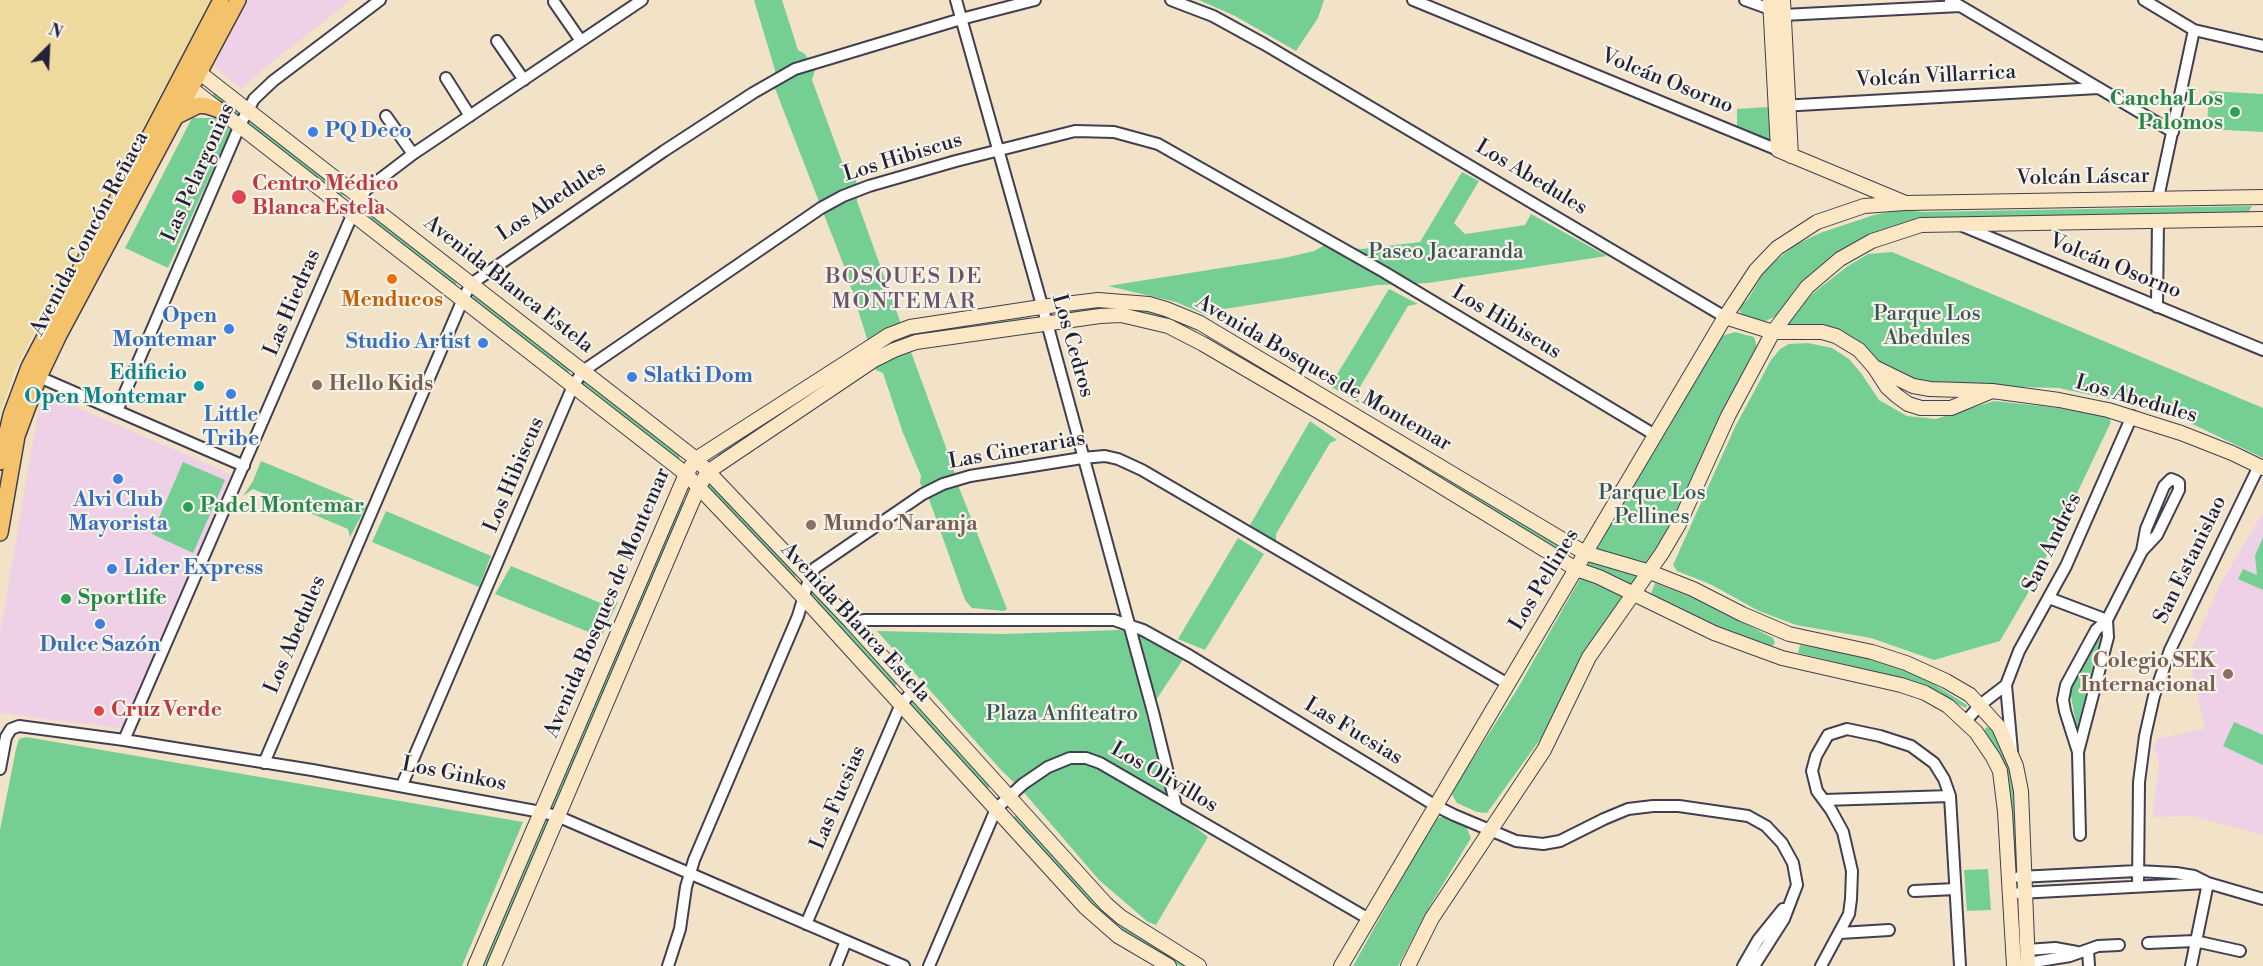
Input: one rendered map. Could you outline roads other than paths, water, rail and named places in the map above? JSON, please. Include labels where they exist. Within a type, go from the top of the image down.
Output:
[{"type":"main road","name":"Avenida Concón Reñaca","points":[[0,462],[11,415],[29,367],[221,0]]},
{"type":"main road","name":"Avenida Concón Reñaca","points":[[0,533],[17,436],[39,377],[59,335],[238,0]]},
{"type":"main road","points":[[177,116],[199,105],[207,105],[222,111]]},
{"type":"street","name":"Las Pelargonias","points":[[117,411],[248,109],[263,88],[380,0]]},
{"type":"street","name":"Los Cedros","points":[[956,0],[1047,323],[1176,806]]},
{"type":"street","name":"Los Abedules","points":[[264,763],[471,284],[664,151],[778,77],[808,64],[1035,0]]},
{"type":"street","name":"Los Abedules","points":[[1171,0],[1214,16],[1264,44],[1725,317],[1773,332],[1822,332],[1836,336],[1859,350],[1887,387],[1897,396],[1908,404],[1922,408],[1951,408],[1992,391]]},
{"type":"street","name":"Volcán Osorno","points":[[1413,0],[1905,203]]},
{"type":"street","points":[[1745,0],[1770,4],[1782,106]]},
{"type":"street","points":[[1783,0],[1784,153]]},
{"type":"street","points":[[1950,0],[2173,132]]},
{"type":"street","points":[[2144,0],[2194,30],[2263,46]]},
{"type":"street","name":"Las Hiedras","points":[[124,740],[360,197],[367,189],[413,154],[640,1]]},
{"type":"street","points":[[555,2],[581,42]]},
{"type":"street","points":[[1784,15],[1960,6]]},
{"type":"street","points":[[2158,198],[2194,30]]},
{"type":"street","points":[[497,41],[524,80]]},
{"type":"street","points":[[183,72],[200,73]]},
{"type":"street","name":"Avenida Blanca Estela","points":[[183,72],[192,89],[686,474],[803,597],[1102,923],[1138,949],[1169,966]]},
{"type":"street","name":"Avenida Blanca Estela","points":[[200,73],[696,459],[914,690],[1106,904],[1121,917],[1199,966]]},
{"type":"street","points":[[446,78],[470,116]]},
{"type":"street","name":"Volcán Villarrica","points":[[1782,106],[2098,88]]},
{"type":"street","points":[[386,116],[413,154]]},
{"type":"street","name":"Los Hibiscus","points":[[402,785],[573,386],[583,371],[822,208],[843,196],[869,186],[1075,131],[1114,132],[1158,144],[1384,272],[1655,435]]},
{"type":"street","name":"Volcán Láscar","points":[[1905,203],[2262,197]]},
{"type":"street","name":"Los Pellines","points":[[1341,966],[1725,317],[1766,259],[1802,230],[1832,215],[1864,206],[1905,203]]},
{"type":"street","name":"Volcán Láscar","points":[[1954,223],[2256,219]]},
{"type":"street","points":[[2157,307],[2158,220]]},
{"type":"street","points":[[1408,966],[1432,918],[1544,750],[1588,657],[1635,595],[1679,524],[1728,416],[1773,332],[1807,287],[1840,259],[1890,234],[1921,225],[1954,223]]},
{"type":"street","name":"Volcán Osorno","points":[[1954,223],[2263,350]]},
{"type":"street","name":"Avenida Bosques de Montemar","points":[[475,966],[686,474],[696,459],[889,335],[910,327],[1098,300],[1132,302],[1166,309],[1200,323],[1585,553],[1650,572],[1790,633],[1872,652],[1906,663],[1946,681],[1980,705],[1999,728],[2012,754],[2021,791],[2028,960]]},
{"type":"street","name":"Avenida Bosques de Montemar","points":[[494,966],[699,486],[709,471],[874,360],[894,350],[916,342],[1100,315],[1121,315],[1168,326],[1328,417],[1576,569],[1599,576],[1714,633],[1782,658],[1913,688],[1937,699],[1966,721],[1986,744],[2000,771],[2005,812],[2013,966]]},
{"type":"street","name":"Los Abedules","points":[[1874,367],[1912,386],[1930,389],[1992,391],[2085,404],[2132,416],[2192,436],[2261,467]]},
{"type":"street","points":[[39,377],[244,466]]},
{"type":"street","name":"San Andrés","points":[[2012,754],[2006,685],[2019,651],[2049,598],[2093,506],[2132,416]]},
{"type":"street","name":"Las Cinerarias","points":[[668,966],[680,929],[690,874],[798,616],[809,579],[815,568],[828,557],[943,484],[970,476],[1082,458],[1105,456],[1129,463],[1508,684]]},
{"type":"street","name":"San Estanislao","points":[[2138,886],[2139,782],[2145,736],[2154,696],[2170,650],[2261,467]]},
{"type":"street","points":[[2078,752],[2065,711],[2064,691],[2096,630],[2107,620],[2142,550],[2146,529],[2164,486],[2170,479],[2176,481],[2179,483],[2179,490],[2167,516],[2157,535],[2142,550]]},
{"type":"street","points":[[2049,598],[2107,620]]},
{"type":"street","name":"Las Fucsias","points":[[851,622],[865,620],[1114,620],[1143,630],[1190,656],[1436,806],[1489,831],[1516,841],[1543,844],[1560,841],[1628,809],[1679,806],[1737,813],[1766,826],[1782,843],[1793,863],[1797,885]]},
{"type":"street","points":[[2080,835],[2078,752],[2108,637],[2107,620]]},
{"type":"street","points":[[1782,658],[1790,633]]},
{"type":"street","points":[[1966,721],[1980,705],[2006,685]]},
{"type":"street","name":"Las Fucsias","points":[[806,924],[901,704],[914,690]]},
{"type":"street","name":"Los Ginkos","points":[[0,769],[6,736],[15,727],[28,727],[124,740],[402,785],[541,812],[557,816],[904,966]]},
{"type":"street","points":[[1821,966],[1849,914],[1852,871],[1843,832],[1815,786],[1812,771],[1813,764],[1828,735],[1847,729],[1880,736],[1919,751],[1940,771],[1950,796],[1960,966]]},
{"type":"street","name":"Los Olivillos","points":[[928,966],[996,809],[1009,796],[1054,763],[1078,758],[1100,763],[1369,919]]},
{"type":"street","points":[[1824,800],[1950,796]]},
{"type":"street","points":[[2008,878],[2137,871],[2194,876],[2208,883],[2263,899]]},
{"type":"street","points":[[2009,893],[2208,883]]},
{"type":"street","points":[[2191,966],[2208,883]]},
{"type":"street","points":[[1743,966],[1752,949],[1781,913],[1797,885]]},
{"type":"street","points":[[1754,966],[1784,919],[1797,885]]},
{"type":"street","points":[[1914,891],[1955,889]]},
{"type":"street","points":[[1840,933],[1889,930]]},
{"type":"street","points":[[2148,943],[2195,940],[2240,951]]},
{"type":"street","points":[[836,966],[846,941]]},
{"type":"street","points":[[2028,960],[2056,959],[2098,946],[2119,945]]},
{"type":"street","points":[[2082,951],[2089,966]]},
{"type":"place","name":"Cancha Los Palomos","points":[[2235,112]]},
{"type":"place","name":"PQ Deco","points":[[313,132]]},
{"type":"place","name":"Centro Médico Blanca Estela","points":[[239,197]]},
{"type":"place","name":"Menducos","points":[[392,279]]},
{"type":"place","name":"Open Montemar","points":[[229,329]]},
{"type":"place","name":"Studio Artist","points":[[483,343]]},
{"type":"place","name":"Slatki Dom","points":[[632,377]]},
{"type":"place","name":"Hello Kids","points":[[317,385]]},
{"type":"place","name":"Edificio Open Montemar","points":[[199,386]]},
{"type":"place","name":"Little Tribe","points":[[231,394]]},
{"type":"place","name":"Alvi Club Mayorista","points":[[118,479]]},
{"type":"place","name":"Padel Montemar","points":[[188,507]]},
{"type":"place","name":"Mundo Naranja","points":[[811,525]]},
{"type":"place","name":"Lider Express","points":[[112,569]]},
{"type":"place","name":"Sportlife","points":[[66,599]]},
{"type":"place","name":"Dulce Sazón","points":[[100,624]]},
{"type":"place","name":"Colegio SEK Internacional","points":[[2228,674]]},
{"type":"place","name":"Cruz Verde","points":[[99,711]]},
{"type":"district","name":"BOSQUES DE MONTEMAR","points":[[904,290]]},
{"type":"park label","name":"Paseo Jacaranda","points":[[1446,253]]},
{"type":"park label","name":"Parque Los Abedules","points":[[1927,327]]},
{"type":"park label","name":"Parque Los Pellines","points":[[1652,506]]},
{"type":"park label","name":"Plaza Anfiteatro","points":[[1062,715]]}]
